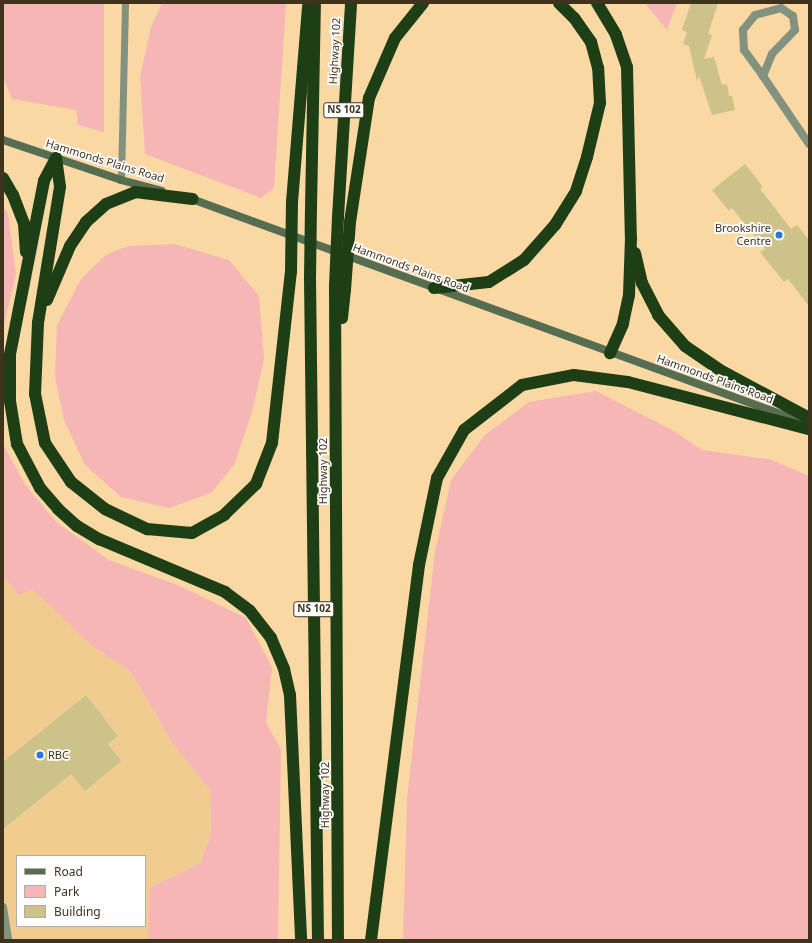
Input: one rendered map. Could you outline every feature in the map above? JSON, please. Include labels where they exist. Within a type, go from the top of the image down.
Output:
[{"type":"highway","points":[[56,158],[60,187],[38,323],[35,394],[45,443],[71,482],[105,509],[147,529],[192,533],[224,515],[256,484],[272,443],[291,272],[292,202],[308,3]]},
{"type":"highway","name":"Highway 102","points":[[315,3],[310,278],[318,940]]},
{"type":"highway","name":"Highway 102","points":[[338,940],[336,383],[340,288],[338,217],[351,3]]},
{"type":"highway","points":[[340,288],[368,98],[394,38],[423,3]]},
{"type":"highway","points":[[434,288],[489,282],[524,260],[555,225],[576,191],[587,157],[600,102],[598,68],[591,42],[574,18],[558,3]]},
{"type":"highway","points":[[597,3],[616,35],[627,67],[631,238],[629,296],[623,324],[610,353]]},
{"type":"highway","points":[[56,158],[44,181],[11,349],[10,401],[20,452],[40,488],[64,515],[92,535],[231,596],[250,611],[264,626],[282,661],[290,695],[301,940]]},
{"type":"highway","points":[[3,178],[13,195],[24,224],[28,267]]},
{"type":"highway","points":[[38,323],[70,246],[86,222],[106,204],[135,192],[193,199]]},
{"type":"highway","points":[[631,238],[642,283],[658,315],[685,346],[720,370],[809,418]]},
{"type":"highway","points":[[371,940],[419,565],[438,478],[464,430],[522,386],[574,375],[628,382],[809,429]]},
{"type":"main road","name":"Hammonds Plains Road","points":[[3,140],[121,180],[193,199],[610,353],[809,424]]},
{"type":"street","points":[[763,76],[772,54],[795,30],[793,16],[786,9],[776,8],[761,12],[750,19],[743,30],[744,50],[809,144]]},
{"type":"street","points":[[3,908],[8,940]]},
{"type":"lane","points":[[121,180],[125,3]]},
{"type":"shaded area","points":[[3,575],[18,594],[32,589],[92,646],[130,671],[173,744],[210,790],[211,836],[200,863],[149,888],[148,940],[3,940]]},
{"type":"green space","points":[[3,3],[104,3],[104,132],[78,125],[76,110],[12,99],[3,77]]},
{"type":"green space","points":[[162,3],[286,3],[274,188],[261,198],[145,154],[140,77],[151,27]]},
{"type":"green space","points":[[645,3],[677,3],[667,30]]},
{"type":"green space","points":[[3,207],[8,213],[16,274],[3,330]]},
{"type":"green space","points":[[175,244],[229,260],[259,296],[264,360],[252,412],[234,465],[211,493],[169,508],[121,497],[85,465],[64,420],[55,377],[57,325],[81,279],[107,254],[129,246]]},
{"type":"green space","points":[[596,391],[674,431],[702,450],[772,460],[809,476],[809,940],[403,940],[407,799],[435,552],[451,480],[485,435],[529,402]]},
{"type":"green space","points":[[3,435],[4,446],[25,484],[56,522],[109,560],[180,586],[246,618],[272,667],[266,723],[281,749],[278,940],[148,940],[149,888],[200,863],[211,836],[210,790],[173,744],[130,671],[92,646],[32,589],[18,595],[3,575]]},
{"type":"building","points":[[691,3],[718,3],[708,34],[712,35],[704,59],[714,57],[722,85],[727,84],[729,96],[732,96],[735,110],[712,115],[699,76],[697,81],[689,46],[683,44],[687,32],[682,30]]},
{"type":"building","name":"Brookshire Centre","points":[[745,164],[763,187],[760,189],[791,229],[797,225],[809,240],[809,306],[788,279],[784,282],[760,252],[765,249],[732,208],[729,211],[712,190]]},
{"type":"building","points":[[86,695],[118,736],[108,744],[121,761],[85,791],[71,774],[3,829],[3,762]]},
{"type":"place","name":"Brookshire Centre","points":[[779,235]]},
{"type":"place","name":"RBC","points":[[40,755]]}]
